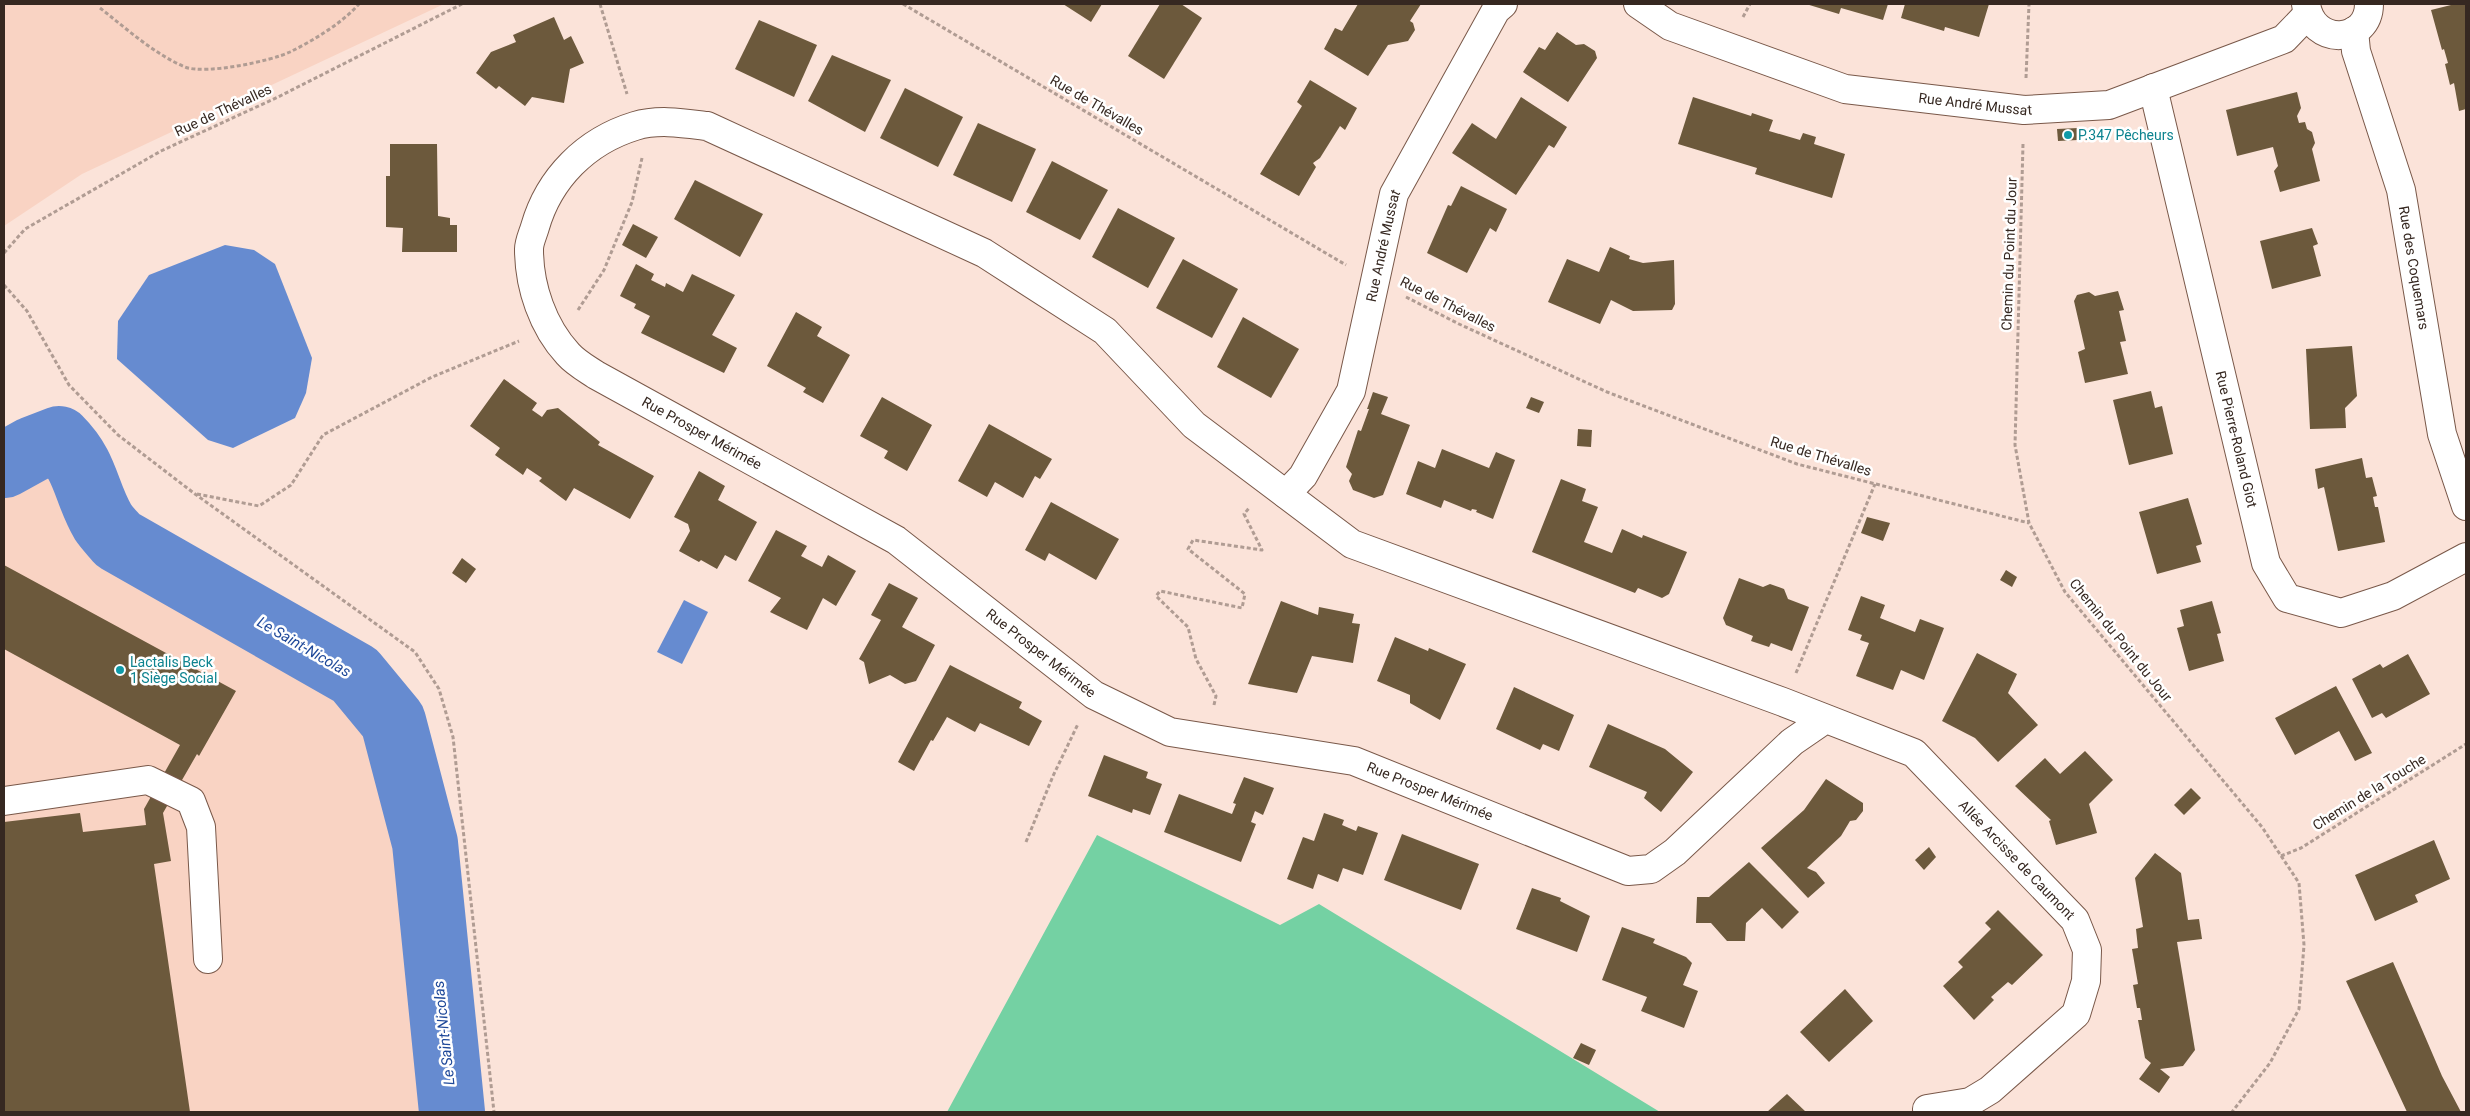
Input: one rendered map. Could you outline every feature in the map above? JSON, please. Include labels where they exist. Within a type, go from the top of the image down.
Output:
[{"type":"street","name":"Rue André Mussat","points":[[1286,494],[1303,476],[1351,391],[1377,281],[1394,194],[1496,10],[1503,4]]},
{"type":"street","name":"Rue André Mussat","points":[[1638,4],[1670,26],[1845,89],[2024,110],[2109,105],[2284,39],[2307,9]]},
{"type":"street","points":[[2307,9],[2315,26],[2330,35],[2344,35],[2354,31],[2365,20],[2369,4]]},
{"type":"street","name":"Rue des Coquemars","points":[[2354,31],[2356,51],[2401,190],[2442,434],[2466,506]]},
{"type":"street","name":"Rue Pierre-Roland Giot","points":[[2153,88],[2266,563],[2287,598],[2341,613],[2393,596],[2466,557]]},
{"type":"street","name":"Rue Prosper Mérimée","points":[[672,122],[707,126],[984,253],[1105,331],[1194,425],[1352,544],[1783,702],[1824,720],[1792,742],[1675,852],[1651,869],[1628,871],[1354,761],[1170,732],[1094,695],[896,540],[596,375],[569,355],[550,329],[534,292],[529,248],[540,208],[558,178],[582,154],[607,137],[636,126],[672,122]]},
{"type":"street","name":"Allée Arcisse de Caumont","points":[[1824,720],[1914,753],[2075,920],[2087,950],[2086,980],[2076,1014],[1990,1090],[1970,1102],[1927,1110]]},
{"type":"street","points":[[4,801],[148,780],[191,801],[200,827],[208,959]]},
{"type":"path","points":[[100,8],[159,54],[188,68],[225,69],[289,52],[346,18],[358,4]]},
{"type":"path","name":"Rue de Thévalles","points":[[4,253],[25,229],[161,151],[278,97],[462,4]]},
{"type":"path","points":[[195,494],[259,506],[291,485],[323,435],[432,377],[570,322],[604,270],[632,202],[643,153],[600,4]]},
{"type":"path","name":"Rue de Thévalles","points":[[903,4],[1332,257],[1459,324],[1607,392],[1797,464],[2028,524]]},
{"type":"path","name":"Chemin du Point du Jour","points":[[2029,4],[2024,110],[2015,445],[2028,524],[2065,592],[2262,827],[2299,883],[2304,945],[2299,1009],[2270,1063],[2232,1112]]},
{"type":"path","points":[[4,285],[27,312],[69,385],[118,435],[195,494],[415,652],[439,689],[452,737],[494,1112]]},
{"type":"path","points":[[1783,702],[1875,484]]},
{"type":"path","points":[[1214,706],[1216,696],[1196,659],[1188,627],[1156,596],[1160,591],[1242,608],[1245,594],[1188,549],[1192,540],[1262,550],[1244,514],[1252,504]]},
{"type":"path","points":[[1026,842],[1053,776],[1082,716]]},
{"type":"path","name":"Chemin de la Touche","points":[[2281,856],[2301,848],[2466,744]]},
{"type":"shaded area","points":[[4,4],[444,4],[82,174],[4,226]]},
{"type":"shaded area","points":[[60,451],[118,540],[355,675],[393,721],[425,843],[452,1112],[4,1112],[4,468]]},
{"type":"green space","points":[[1097,835],[1280,925],[1319,904],[1660,1112],[947,1112]]},
{"type":"water","points":[[225,245],[254,250],[275,264],[312,358],[306,393],[295,418],[233,448],[208,440],[117,359],[118,321],[149,275]]},
{"type":"water","points":[[684,600],[708,612],[682,664],[657,652]]},
{"type":"building","points":[[1063,4],[1102,4],[1091,22]]},
{"type":"building","points":[[1160,4],[1181,4],[1202,18],[1164,79],[1128,56]]},
{"type":"building","points":[[1358,4],[1421,4],[1410,21],[1413,23],[1415,30],[1408,41],[1388,45],[1368,76],[1324,49],[1335,28],[1342,31]]},
{"type":"building","points":[[1806,4],[1888,4],[1883,20],[1841,8],[1839,14]]},
{"type":"building","points":[[1905,4],[1989,4],[1979,37],[1945,27],[1944,31],[1901,18]]},
{"type":"building","points":[[2455,4],[2466,4],[2466,109],[2459,111],[2454,83],[2450,85],[2445,64],[2448,63],[2444,49],[2442,50],[2431,10]]},
{"type":"building","points":[[554,17],[564,40],[571,36],[584,63],[570,69],[564,103],[532,97],[525,106],[499,86],[496,89],[476,73],[491,52],[516,42],[513,35]]},
{"type":"building","points":[[759,20],[817,45],[794,97],[735,69]]},
{"type":"building","points":[[1557,32],[1576,45],[1584,44],[1595,51],[1597,58],[1568,102],[1523,72],[1539,47],[1545,50]]},
{"type":"building","points":[[832,55],[891,80],[865,132],[808,101]]},
{"type":"building","points":[[1310,80],[1357,108],[1345,130],[1340,126],[1320,158],[1313,163],[1316,167],[1299,196],[1260,174],[1302,106],[1297,102]]},
{"type":"building","points":[[905,88],[963,117],[938,167],[880,138]]},
{"type":"building","points":[[2297,92],[2301,108],[2297,116],[2299,123],[2305,122],[2307,129],[2312,132],[2315,143],[2312,149],[2320,181],[2280,192],[2274,171],[2278,166],[2273,147],[2237,156],[2226,110]]},
{"type":"building","points":[[1521,97],[1567,127],[1554,148],[1549,145],[1516,195],[1452,153],[1472,123],[1496,139]]},
{"type":"building","points":[[1693,97],[1751,116],[1752,113],[1773,120],[1769,131],[1800,140],[1803,133],[1816,137],[1814,144],[1845,154],[1832,198],[1755,174],[1757,168],[1678,144]]},
{"type":"building","points":[[978,123],[1036,149],[1012,202],[953,175]]},
{"type":"building","name":"P.347 Pêcheurs","points":[[2078,128],[2078,140],[2058,141],[2057,129]]},
{"type":"building","points":[[390,144],[437,144],[438,216],[450,218],[450,225],[457,225],[457,252],[402,252],[403,228],[386,227],[386,176],[390,176]]},
{"type":"building","points":[[1052,161],[1108,190],[1080,240],[1026,212]]},
{"type":"building","points":[[695,180],[763,214],[740,257],[674,219]]},
{"type":"building","points":[[1461,186],[1507,209],[1496,232],[1490,228],[1467,273],[1427,253],[1448,205],[1451,206]]},
{"type":"building","points":[[1118,208],[1175,238],[1148,288],[1092,257]]},
{"type":"building","points":[[633,224],[658,237],[646,258],[622,245]]},
{"type":"building","points":[[2312,228],[2318,244],[2313,246],[2321,276],[2272,289],[2260,241]]},
{"type":"building","points":[[1610,247],[1630,256],[1629,259],[1643,263],[1674,260],[1675,304],[1672,310],[1633,311],[1611,300],[1600,324],[1548,302],[1567,259],[1599,272]]},
{"type":"building","points":[[1183,259],[1238,289],[1212,338],[1156,308]]},
{"type":"building","points":[[636,264],[654,274],[651,280],[665,287],[666,283],[683,292],[692,274],[735,295],[712,335],[737,348],[724,373],[641,333],[650,316],[634,308],[636,304],[620,296]]},
{"type":"building","points":[[2118,291],[2124,310],[2119,311],[2126,341],[2120,342],[2128,374],[2085,383],[2078,352],[2085,349],[2074,301],[2077,295],[2089,292],[2095,296]]},
{"type":"building","points":[[796,312],[822,327],[817,336],[850,355],[823,403],[803,392],[806,388],[767,366]]},
{"type":"building","points":[[1243,317],[1299,349],[1271,398],[1217,367]]},
{"type":"building","points":[[2352,346],[2357,396],[2345,408],[2346,428],[2310,429],[2306,349]]},
{"type":"building","points":[[504,379],[537,403],[532,410],[542,417],[547,410],[558,408],[600,442],[598,445],[654,476],[630,519],[574,488],[566,501],[539,481],[542,478],[527,468],[523,475],[495,455],[500,448],[470,426]]},
{"type":"building","points":[[2151,391],[2155,408],[2162,406],[2173,454],[2129,465],[2113,400]]},
{"type":"building","points":[[1373,392],[1388,397],[1381,414],[1410,425],[1383,495],[1374,498],[1353,490],[1349,481],[1352,474],[1346,467],[1358,430],[1361,431],[1369,409],[1367,409]]},
{"type":"building","points":[[882,397],[932,425],[907,471],[884,458],[888,451],[860,436]]},
{"type":"building","points":[[1531,397],[1544,402],[1539,413],[1526,408]]},
{"type":"building","points":[[989,424],[1052,459],[1040,479],[1035,476],[1023,498],[995,482],[987,497],[958,481]]},
{"type":"building","points":[[1578,429],[1592,430],[1591,447],[1577,446]]},
{"type":"building","points":[[1442,449],[1489,468],[1496,452],[1515,460],[1493,519],[1476,512],[1477,510],[1472,509],[1471,511],[1444,500],[1441,508],[1406,494],[1418,461],[1435,468]]},
{"type":"building","points":[[2362,458],[2366,478],[2372,477],[2377,496],[2373,497],[2375,507],[2378,507],[2385,542],[2338,551],[2324,487],[2318,489],[2315,469]]},
{"type":"building","points":[[699,471],[725,486],[718,500],[757,522],[736,561],[725,555],[717,569],[679,551],[690,531],[688,524],[674,517]]},
{"type":"building","points":[[1561,479],[1586,489],[1582,501],[1598,507],[1584,542],[1612,553],[1622,529],[1642,538],[1643,535],[1687,552],[1669,594],[1662,598],[1638,588],[1635,593],[1532,552]]},
{"type":"building","points":[[2188,498],[2202,544],[2196,546],[2201,562],[2157,574],[2139,512]]},
{"type":"building","points":[[1051,502],[1119,539],[1096,580],[1049,553],[1045,561],[1025,550]]},
{"type":"building","points":[[1867,517],[1890,523],[1883,541],[1861,533]]},
{"type":"building","points":[[776,530],[807,546],[801,556],[822,567],[828,555],[856,571],[836,606],[823,598],[807,630],[770,612],[781,598],[748,581]]},
{"type":"building","points":[[462,558],[476,569],[466,583],[452,573]]},
{"type":"building","points":[[4,565],[236,691],[199,756],[197,754],[163,813],[171,861],[154,864],[190,1112],[4,1112],[4,822],[80,813],[83,832],[146,825],[144,809],[180,745],[4,649]]},
{"type":"building","points":[[2006,570],[2017,577],[2012,587],[2000,580]]},
{"type":"building","points":[[1739,578],[1763,587],[1770,584],[1784,589],[1788,599],[1809,607],[1792,651],[1771,643],[1769,647],[1751,641],[1753,636],[1726,625],[1723,618]]},
{"type":"building","points":[[889,583],[918,598],[902,627],[935,645],[916,681],[905,684],[890,675],[869,684],[864,662],[859,659],[881,620],[871,615]]},
{"type":"building","points":[[1861,596],[1885,605],[1880,618],[1915,632],[1920,619],[1944,628],[1924,680],[1901,670],[1893,690],[1856,676],[1869,643],[1860,640],[1862,635],[1848,630]]},
{"type":"building","points":[[1281,601],[1318,615],[1319,607],[1354,614],[1352,623],[1360,624],[1353,663],[1312,656],[1297,693],[1248,684]]},
{"type":"building","points":[[2212,601],[2221,633],[2217,634],[2224,661],[2189,671],[2177,628],[2184,626],[2180,610]]},
{"type":"building","points":[[1395,637],[1428,651],[1429,648],[1466,664],[1440,720],[1410,703],[1410,695],[1377,681]]},
{"type":"building","points":[[1977,653],[2017,674],[2008,693],[2038,725],[1998,762],[1975,738],[1942,721]]},
{"type":"building","points":[[2408,654],[2430,694],[2386,718],[2382,713],[2372,718],[2352,679],[2380,664],[2383,668]]},
{"type":"building","points":[[950,665],[1022,702],[1019,708],[1042,721],[1029,746],[980,723],[975,732],[947,717],[933,741],[931,740],[914,771],[898,762]]},
{"type":"building","points":[[2336,686],[2372,753],[2355,761],[2339,731],[2295,755],[2275,718]]},
{"type":"building","points":[[1514,687],[1574,715],[1559,751],[1543,744],[1540,750],[1496,729]]},
{"type":"building","points":[[1608,724],[1665,749],[1693,772],[1661,812],[1644,798],[1647,792],[1589,767]]},
{"type":"building","points":[[2085,751],[2113,780],[2089,804],[2097,833],[2056,845],[2049,821],[2051,820],[2015,786],[2045,758],[2060,774]]},
{"type":"building","points":[[1104,755],[1148,772],[1146,778],[1162,784],[1150,815],[1133,809],[1132,813],[1088,796]]},
{"type":"building","points":[[1244,777],[1274,788],[1263,815],[1255,811],[1251,822],[1256,824],[1241,862],[1164,832],[1179,794],[1232,814],[1236,804],[1233,803]]},
{"type":"building","points":[[1826,779],[1863,803],[1863,811],[1856,820],[1850,821],[1841,836],[1807,868],[1816,872],[1825,883],[1808,898],[1761,848],[1804,810]]},
{"type":"building","points":[[2191,788],[2201,798],[2184,815],[2174,805]]},
{"type":"building","points":[[1324,813],[1344,820],[1342,825],[1356,831],[1358,826],[1378,833],[1363,875],[1343,868],[1338,882],[1318,874],[1313,889],[1287,879],[1303,837],[1314,841]]},
{"type":"building","points":[[1402,834],[1479,864],[1461,910],[1384,880]]},
{"type":"building","points":[[2434,840],[2450,879],[2415,895],[2418,902],[2375,921],[2355,875]]},
{"type":"building","points":[[1929,847],[1936,857],[1924,870],[1915,860]]},
{"type":"building","points":[[2155,853],[2181,873],[2188,920],[2199,919],[2202,939],[2177,942],[2195,1050],[2183,1066],[2160,1069],[2170,1077],[2159,1093],[2139,1079],[2151,1063],[2145,1058],[2138,1020],[2142,1020],[2140,1008],[2137,1008],[2133,985],[2138,984],[2132,949],[2138,948],[2136,929],[2143,927],[2135,878]]},
{"type":"building","points":[[1749,862],[1799,912],[1782,929],[1762,908],[1746,923],[1745,941],[1727,941],[1711,923],[1696,923],[1697,897],[1709,897]]},
{"type":"building","points":[[1532,888],[1561,898],[1560,901],[1590,916],[1577,952],[1516,929]]},
{"type":"building","points":[[1998,910],[2043,955],[2012,985],[2008,982],[1991,997],[1994,1000],[1974,1020],[1943,986],[1963,967],[1958,962],[1991,929],[1985,923]]},
{"type":"building","points":[[1622,927],[1655,939],[1653,943],[1686,957],[1692,963],[1683,985],[1698,991],[1684,1028],[1641,1011],[1647,997],[1602,980]]},
{"type":"building","points":[[2393,962],[2442,1076],[2461,1112],[2407,1112],[2346,981]]},
{"type":"building","points":[[1845,989],[1873,1021],[1829,1062],[1800,1032]]},
{"type":"building","points":[[1581,1043],[1596,1050],[1589,1065],[1573,1058]]},
{"type":"building","points":[[1787,1094],[1806,1112],[1767,1112]]},
{"type":"waterway","name":"Le Saint-Nicolas","points":[[4,465],[33,449],[59,439],[75,459],[103,522],[118,540],[355,675],[393,721],[425,843],[452,1112]]},
{"type":"place","name":"P.347 Pêcheurs","points":[[2068,135]]},
{"type":"place","name":"Lactalis Beck 1 Siège Social","points":[[120,670]]}]
